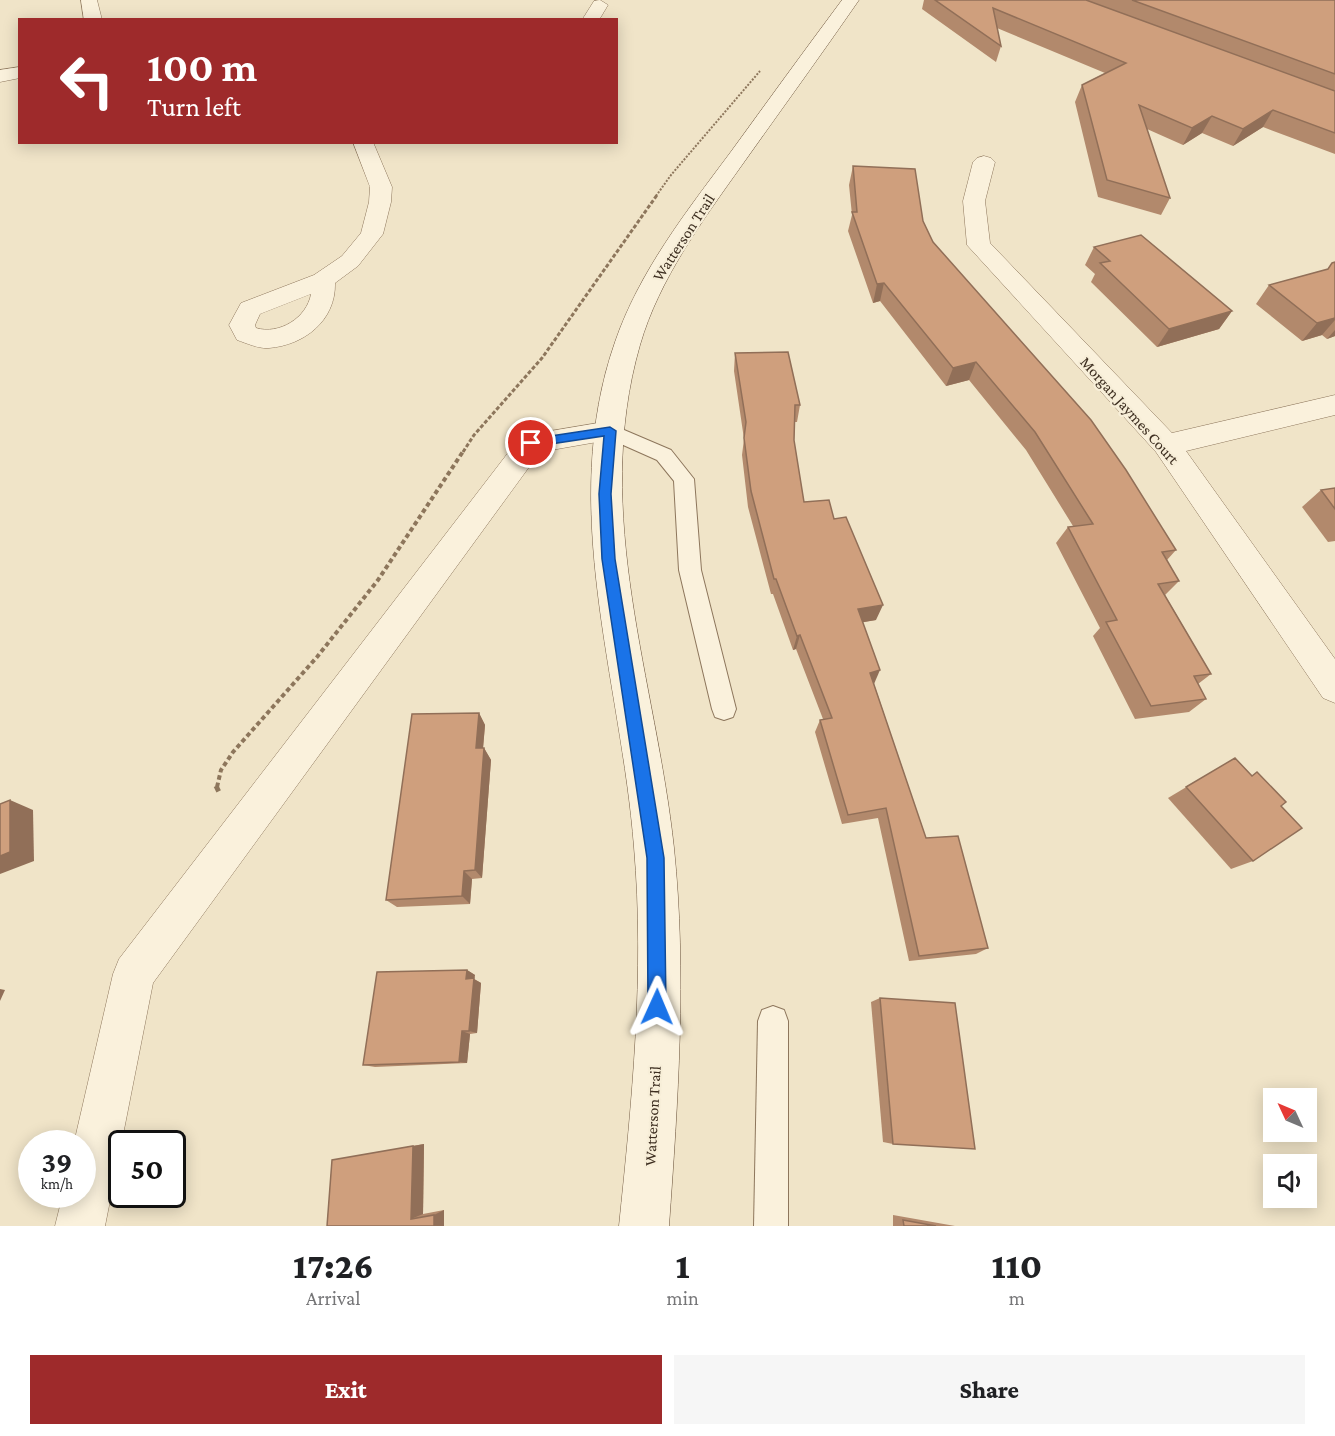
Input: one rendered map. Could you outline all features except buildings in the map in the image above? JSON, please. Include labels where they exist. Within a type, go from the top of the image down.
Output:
[{"type":"street","points":[[89,0],[93,18]]},
{"type":"street","name":"Watterson Trail","points":[[644,1226],[650,1157],[658,986],[655,858],[608,559],[605,494],[611,414],[626,346],[644,299],[670,252],[851,0]]},
{"type":"street","points":[[0,76],[18,72]]},
{"type":"street","points":[[323,280],[350,261],[372,234],[380,202],[381,187],[364,144]]},
{"type":"street","name":"Morgan Jaymes Court","points":[[984,162],[974,201],[979,245],[1166,445],[1335,687]]},
{"type":"street","points":[[1166,445],[1335,405]]},
{"type":"street","points":[[80,1226],[134,974],[531,443],[610,431]]},
{"type":"lane","points":[[610,431],[664,455],[684,479],[690,570],[724,709]]},
{"type":"lane","points":[[771,1226],[773,1021]]},
{"type":"path","points":[[255,813],[224,799],[216,786],[221,770],[233,752],[317,657],[378,580],[474,435],[542,358],[671,175],[766,63]]},
{"type":"route","points":[[531,443],[610,431],[605,494],[608,559],[642,761],[655,858],[657,1007]]}]
